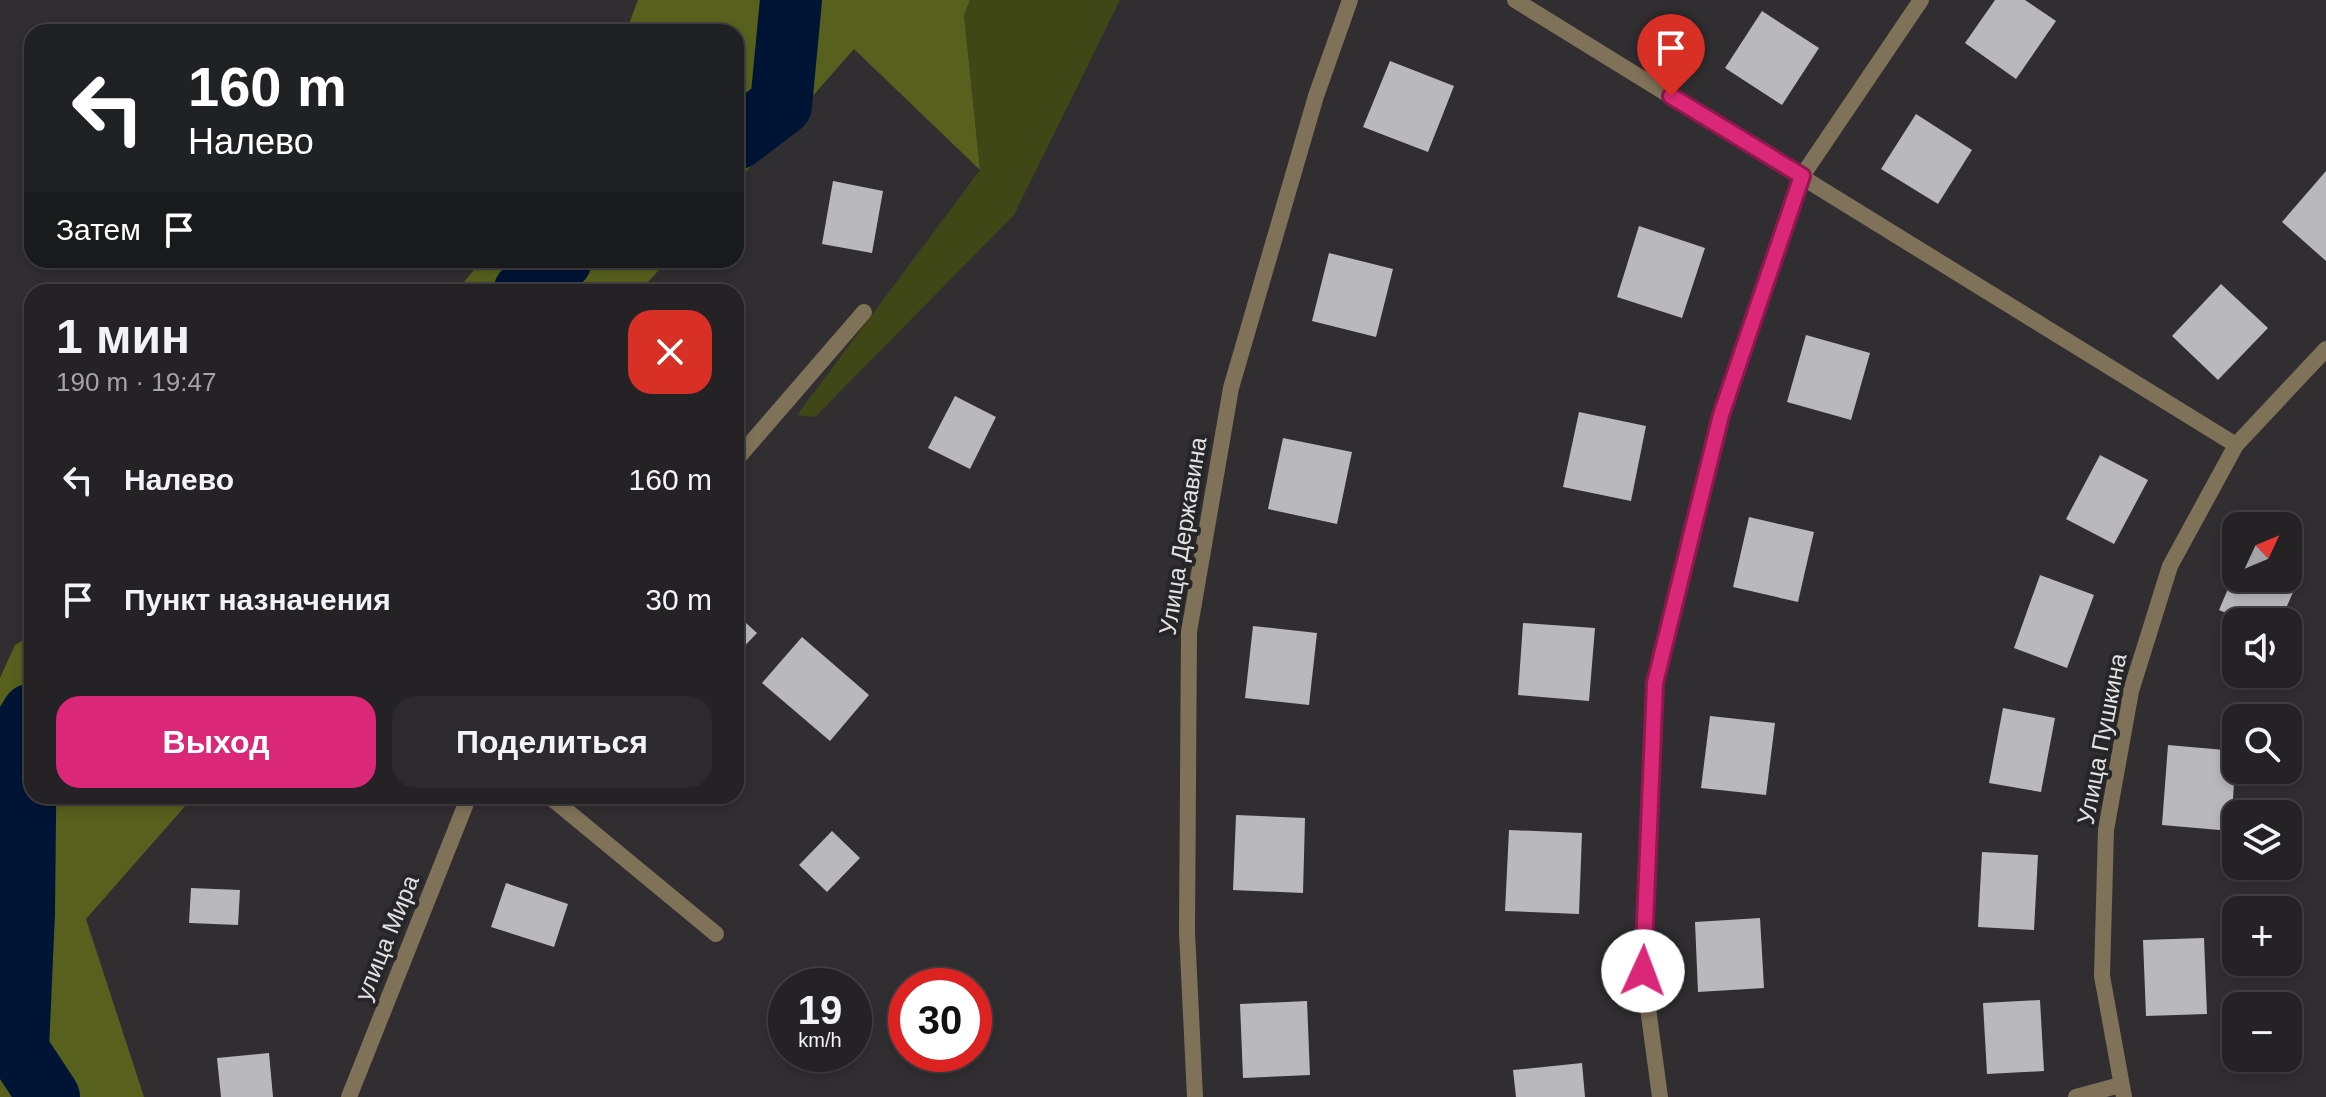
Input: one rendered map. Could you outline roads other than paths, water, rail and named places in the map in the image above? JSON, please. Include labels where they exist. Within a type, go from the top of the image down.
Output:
[{"type":"street","name":"Улица Державина","points":[[1195,1097],[1187,932],[1189,632],[1231,388],[1316,96],[1350,0]]},
{"type":"street","points":[[1515,0],[2236,445]]},
{"type":"street","points":[[1660,1097],[1643,971],[1655,683],[1721,415],[1802,176],[1921,0]]},
{"type":"street","points":[[744,451],[864,312]]},
{"type":"street","name":"Улица Пушкина","points":[[2122,1091],[2102,976],[2106,830],[2128,706],[2170,566],[2236,445],[2326,349]]},
{"type":"street","name":"улица Мира","points":[[349,1097],[466,804]]},
{"type":"street","points":[[559,804],[716,934]]},
{"type":"street","points":[[2076,1097],[2122,1091]]},
{"type":"waterway","points":[[744,133],[781,105],[791,0]]},
{"type":"waterway","points":[[533,284],[552,268]]},
{"type":"waterway","points":[[25,804],[18,1050],[49,1097]]}]
